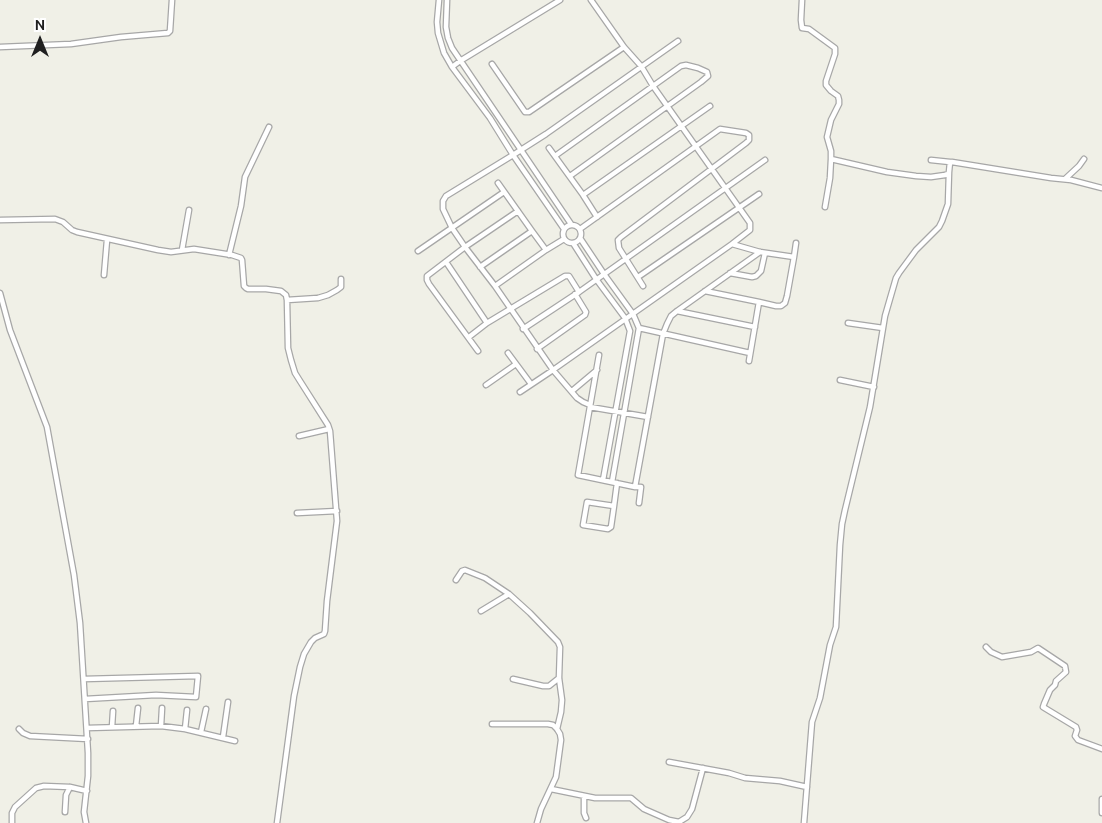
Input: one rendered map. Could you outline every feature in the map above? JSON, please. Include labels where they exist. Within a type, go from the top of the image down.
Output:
[{"type":"street","points":[[0,47],[71,44],[121,36],[168,33],[170,31],[172,0]]},
{"type":"street","points":[[439,0],[438,33],[444,53],[564,229]]},
{"type":"street","points":[[447,0],[446,27],[452,48],[571,224],[576,225],[580,229],[580,238],[633,314],[640,328],[614,483],[614,506],[611,527],[608,529],[583,525],[587,502],[614,506]]},
{"type":"street","points":[[452,67],[560,0]]},
{"type":"street","points":[[520,392],[750,230],[750,224],[739,207],[591,0]]},
{"type":"street","points":[[802,0],[802,28],[808,29],[835,48],[826,85],[838,96],[839,104],[831,120],[827,137],[831,159],[825,206]]},
{"type":"street","points":[[648,417],[590,407],[590,405],[577,398],[552,370],[495,286],[452,228],[443,209],[446,196],[546,134],[678,41]]},
{"type":"street","points":[[492,64],[525,112],[529,112],[624,47]]},
{"type":"street","points":[[555,156],[682,66],[686,65],[707,72],[708,76],[701,82],[570,176]]},
{"type":"street","points":[[583,195],[710,106]]},
{"type":"street","points":[[228,255],[241,206],[245,177],[269,127]]},
{"type":"street","points":[[580,229],[720,129],[746,133],[749,136],[749,140],[746,143],[618,240],[620,248],[644,286]]},
{"type":"street","points":[[549,148],[597,217]]},
{"type":"street","points":[[831,159],[887,172],[916,176],[931,177],[945,175],[949,172]]},
{"type":"street","points":[[1065,179],[1084,159]]},
{"type":"street","points":[[523,329],[765,160]]},
{"type":"street","points":[[931,160],[1065,179],[1102,188]]},
{"type":"street","points":[[804,823],[812,722],[820,698],[830,645],[836,627],[840,544],[845,510],[874,386],[885,316],[899,272],[916,250],[939,227],[942,221],[948,204],[950,162]]},
{"type":"street","points":[[498,183],[546,250]]},
{"type":"street","points":[[418,250],[504,192]]},
{"type":"street","points":[[638,277],[759,194]]},
{"type":"street","points":[[182,250],[189,210]]},
{"type":"street","points":[[478,351],[426,280],[427,276],[465,247],[518,211]]},
{"type":"street","points":[[0,220],[55,218],[72,230],[107,240],[171,252],[194,249],[241,258],[244,286],[246,288],[281,291],[286,295],[288,348],[291,360],[300,381],[329,429],[337,526],[325,631],[324,634],[311,642],[304,654],[300,667],[293,704],[277,823]]},
{"type":"street","points":[[564,239],[564,229],[571,224]]},
{"type":"street","points":[[480,267],[532,232]]},
{"type":"street","points":[[564,239],[573,243],[580,238]]},
{"type":"street","points":[[495,286],[564,239]]},
{"type":"street","points":[[104,275],[107,240]]},
{"type":"street","points":[[573,243],[626,318],[630,331],[603,480]]},
{"type":"street","points":[[705,291],[781,306],[784,303],[796,243]]},
{"type":"street","points":[[732,244],[762,252],[794,257]]},
{"type":"street","points":[[635,486],[664,334],[671,316],[762,252]]},
{"type":"street","points":[[730,273],[756,276],[761,271],[762,252]]},
{"type":"street","points":[[446,262],[487,323]]},
{"type":"street","points":[[468,337],[510,309],[565,276],[569,276],[586,313],[538,349]]},
{"type":"street","points":[[287,300],[318,298],[328,295],[341,287],[341,279]]},
{"type":"street","points":[[0,292],[10,330],[48,435],[76,589],[88,739],[89,769],[84,812],[86,823]]},
{"type":"street","points":[[749,361],[759,302]]},
{"type":"street","points":[[677,311],[754,327]]},
{"type":"street","points":[[848,323],[883,328]]},
{"type":"street","points":[[640,328],[750,353]]},
{"type":"street","points":[[508,354],[531,384]]},
{"type":"street","points":[[599,355],[578,475],[641,488],[639,503]]},
{"type":"street","points":[[486,385],[516,364]]},
{"type":"street","points":[[572,392],[597,370]]},
{"type":"street","points":[[840,380],[874,386]]},
{"type":"street","points":[[299,436],[329,429]]},
{"type":"street","points":[[297,514],[337,511]]},
{"type":"street","points":[[456,580],[462,571],[467,570],[485,578],[509,594],[558,642],[560,647],[562,700],[558,729],[561,740],[556,777],[541,809],[537,823]]},
{"type":"street","points":[[481,611],[509,594]]},
{"type":"street","points":[[986,647],[991,652],[1002,657],[1031,652],[1039,648],[1065,666],[1066,672],[1056,681],[1043,707],[1076,727],[1078,740],[1102,749]]},
{"type":"street","points":[[84,678],[198,676],[196,697],[156,695],[85,699]]},
{"type":"street","points":[[513,680],[549,686],[560,678]]},
{"type":"street","points":[[223,737],[228,702]]},
{"type":"street","points":[[136,726],[138,708]]},
{"type":"street","points":[[161,726],[162,708]]},
{"type":"street","points":[[201,732],[206,709]]},
{"type":"street","points":[[185,729],[187,710]]},
{"type":"street","points":[[112,727],[113,711]]},
{"type":"street","points":[[492,724],[548,724],[558,729]]},
{"type":"street","points":[[87,728],[161,726],[201,732],[235,741]]},
{"type":"street","points":[[19,729],[30,736],[88,739]]},
{"type":"street","points":[[670,762],[729,773],[745,778],[807,787]]},
{"type":"street","points":[[551,789],[584,796],[631,798],[644,809],[669,820],[679,822],[687,817],[692,809],[703,768]]},
{"type":"street","points":[[12,823],[12,813],[15,808],[36,788],[44,786],[70,787],[87,791]]},
{"type":"street","points":[[65,812],[66,795],[70,787]]},
{"type":"street","points":[[584,796],[584,813],[586,818]]},
{"type":"street","points":[[1102,799],[1102,813]]}]
